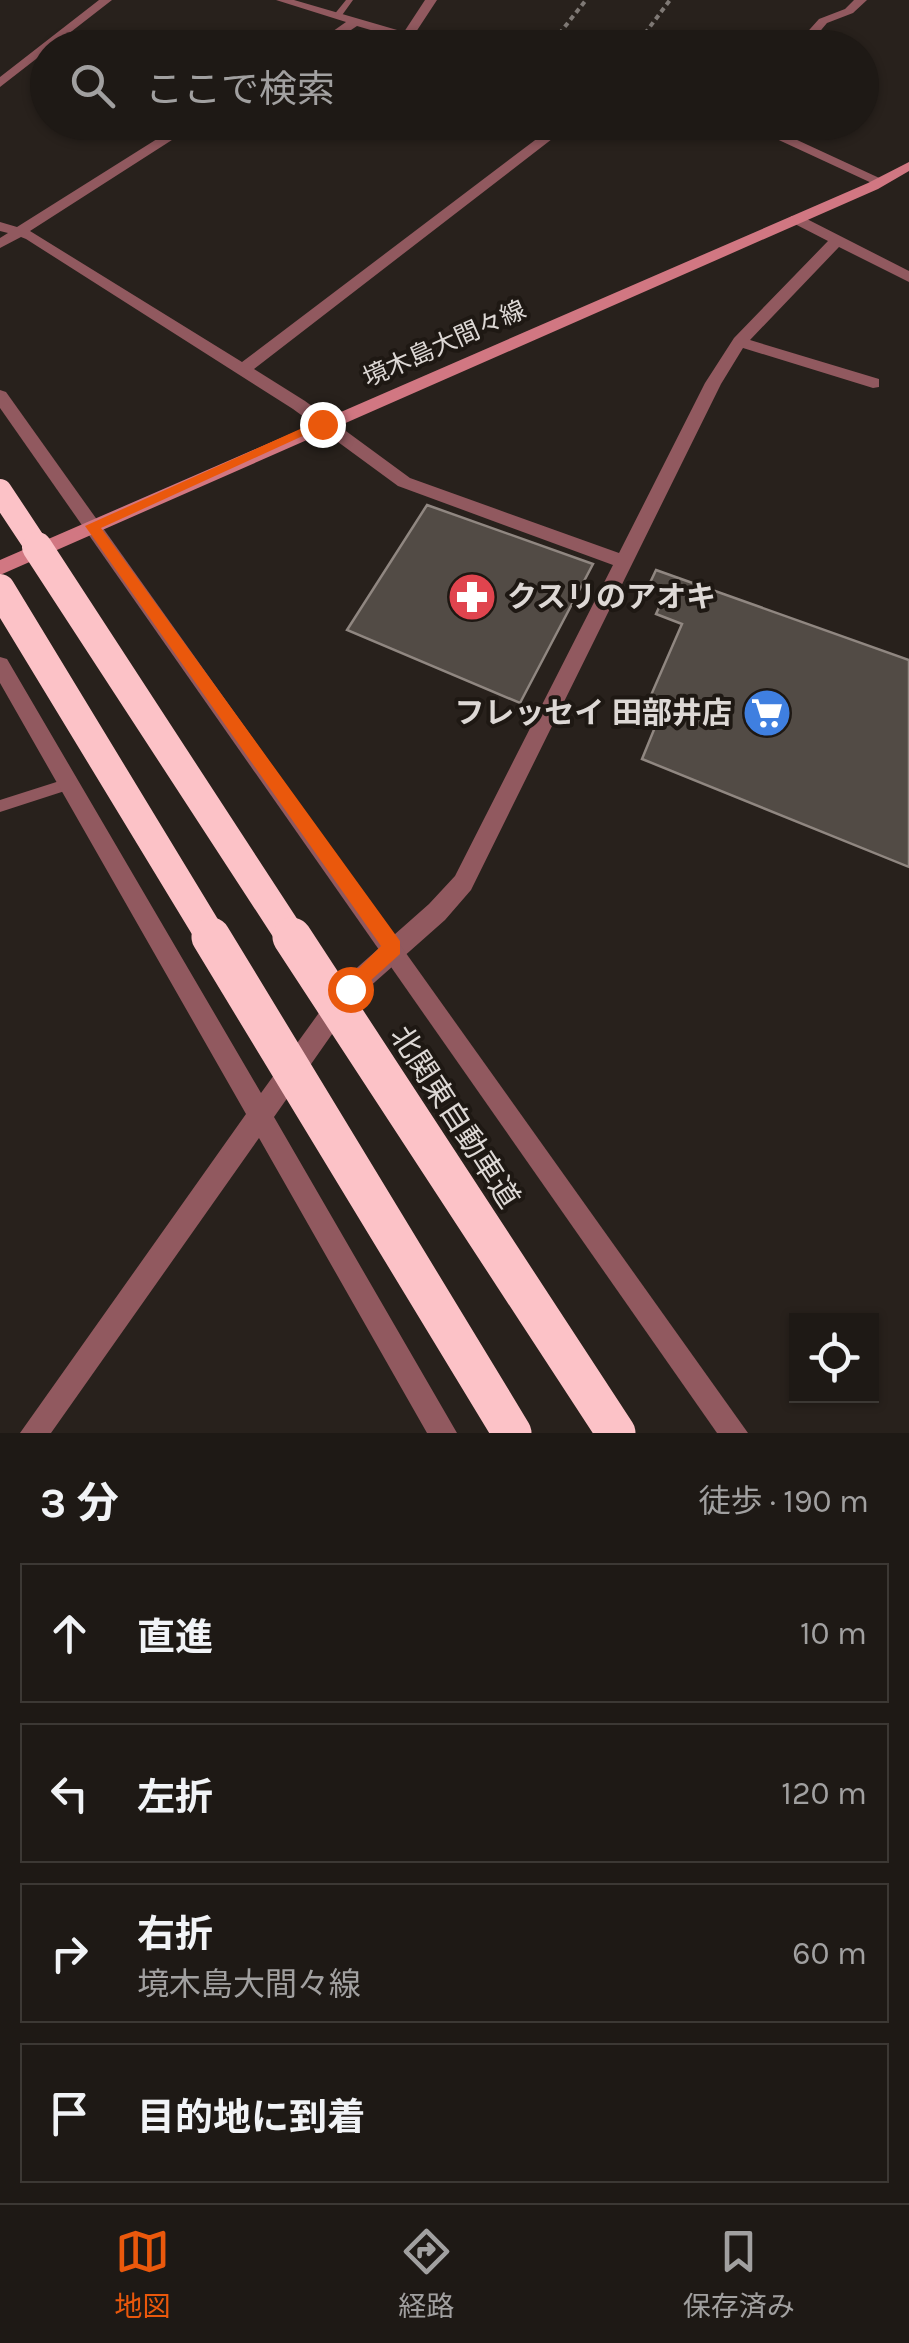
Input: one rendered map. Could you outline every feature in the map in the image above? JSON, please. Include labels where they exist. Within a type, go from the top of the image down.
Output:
[{"type":"highway","name":"北関東自動車道","points":[[0,491],[616,1433]]},
{"type":"highway","points":[[0,589],[512,1433]]},
{"type":"main road","name":"境木島大間々線","points":[[0,568],[881,182],[909,166]]},
{"type":"street","points":[[67,30],[106,0]]},
{"type":"street","points":[[282,0],[385,30]]},
{"type":"street","points":[[411,30],[431,0]]},
{"type":"street","points":[[814,30],[823,20],[849,11],[861,0]]},
{"type":"street","points":[[343,30],[356,22]]},
{"type":"street","points":[[0,82],[30,59]]},
{"type":"street","points":[[0,244],[165,140]]},
{"type":"street","points":[[242,370],[544,140]]},
{"type":"street","points":[[786,140],[881,182]]},
{"type":"street","points":[[796,219],[909,276]]},
{"type":"street","points":[[0,226],[19,231],[242,370],[404,482],[625,562]]},
{"type":"street","points":[[34,1433],[262,1118],[350,989],[393,948],[443,910],[462,883],[714,383],[738,342],[837,240]]},
{"type":"street","points":[[738,342],[873,383]]},
{"type":"street","points":[[0,396],[734,1433]]},
{"type":"street","points":[[0,665],[443,1433]]},
{"type":"lane","points":[[337,16],[350,0]]},
{"type":"lane","points":[[0,806],[68,784]]},
{"type":"path","points":[[562,30],[586,0]]},
{"type":"path","points":[[648,30],[670,0]]},
{"type":"building","name":"クスリのアオキ","points":[[427,505],[593,564],[520,703],[347,630]]},
{"type":"building","points":[[656,570],[909,660],[909,867],[642,759],[660,715],[645,709],[682,624],[656,614],[665,594],[648,587]]},
{"type":"place","name":"クスリのアオキ","points":[[472,597]]},
{"type":"place","name":"フレッセイ 田部井店","points":[[767,713]]},
{"type":"route","points":[[322,424],[92,526],[393,948],[350,989]]}]
